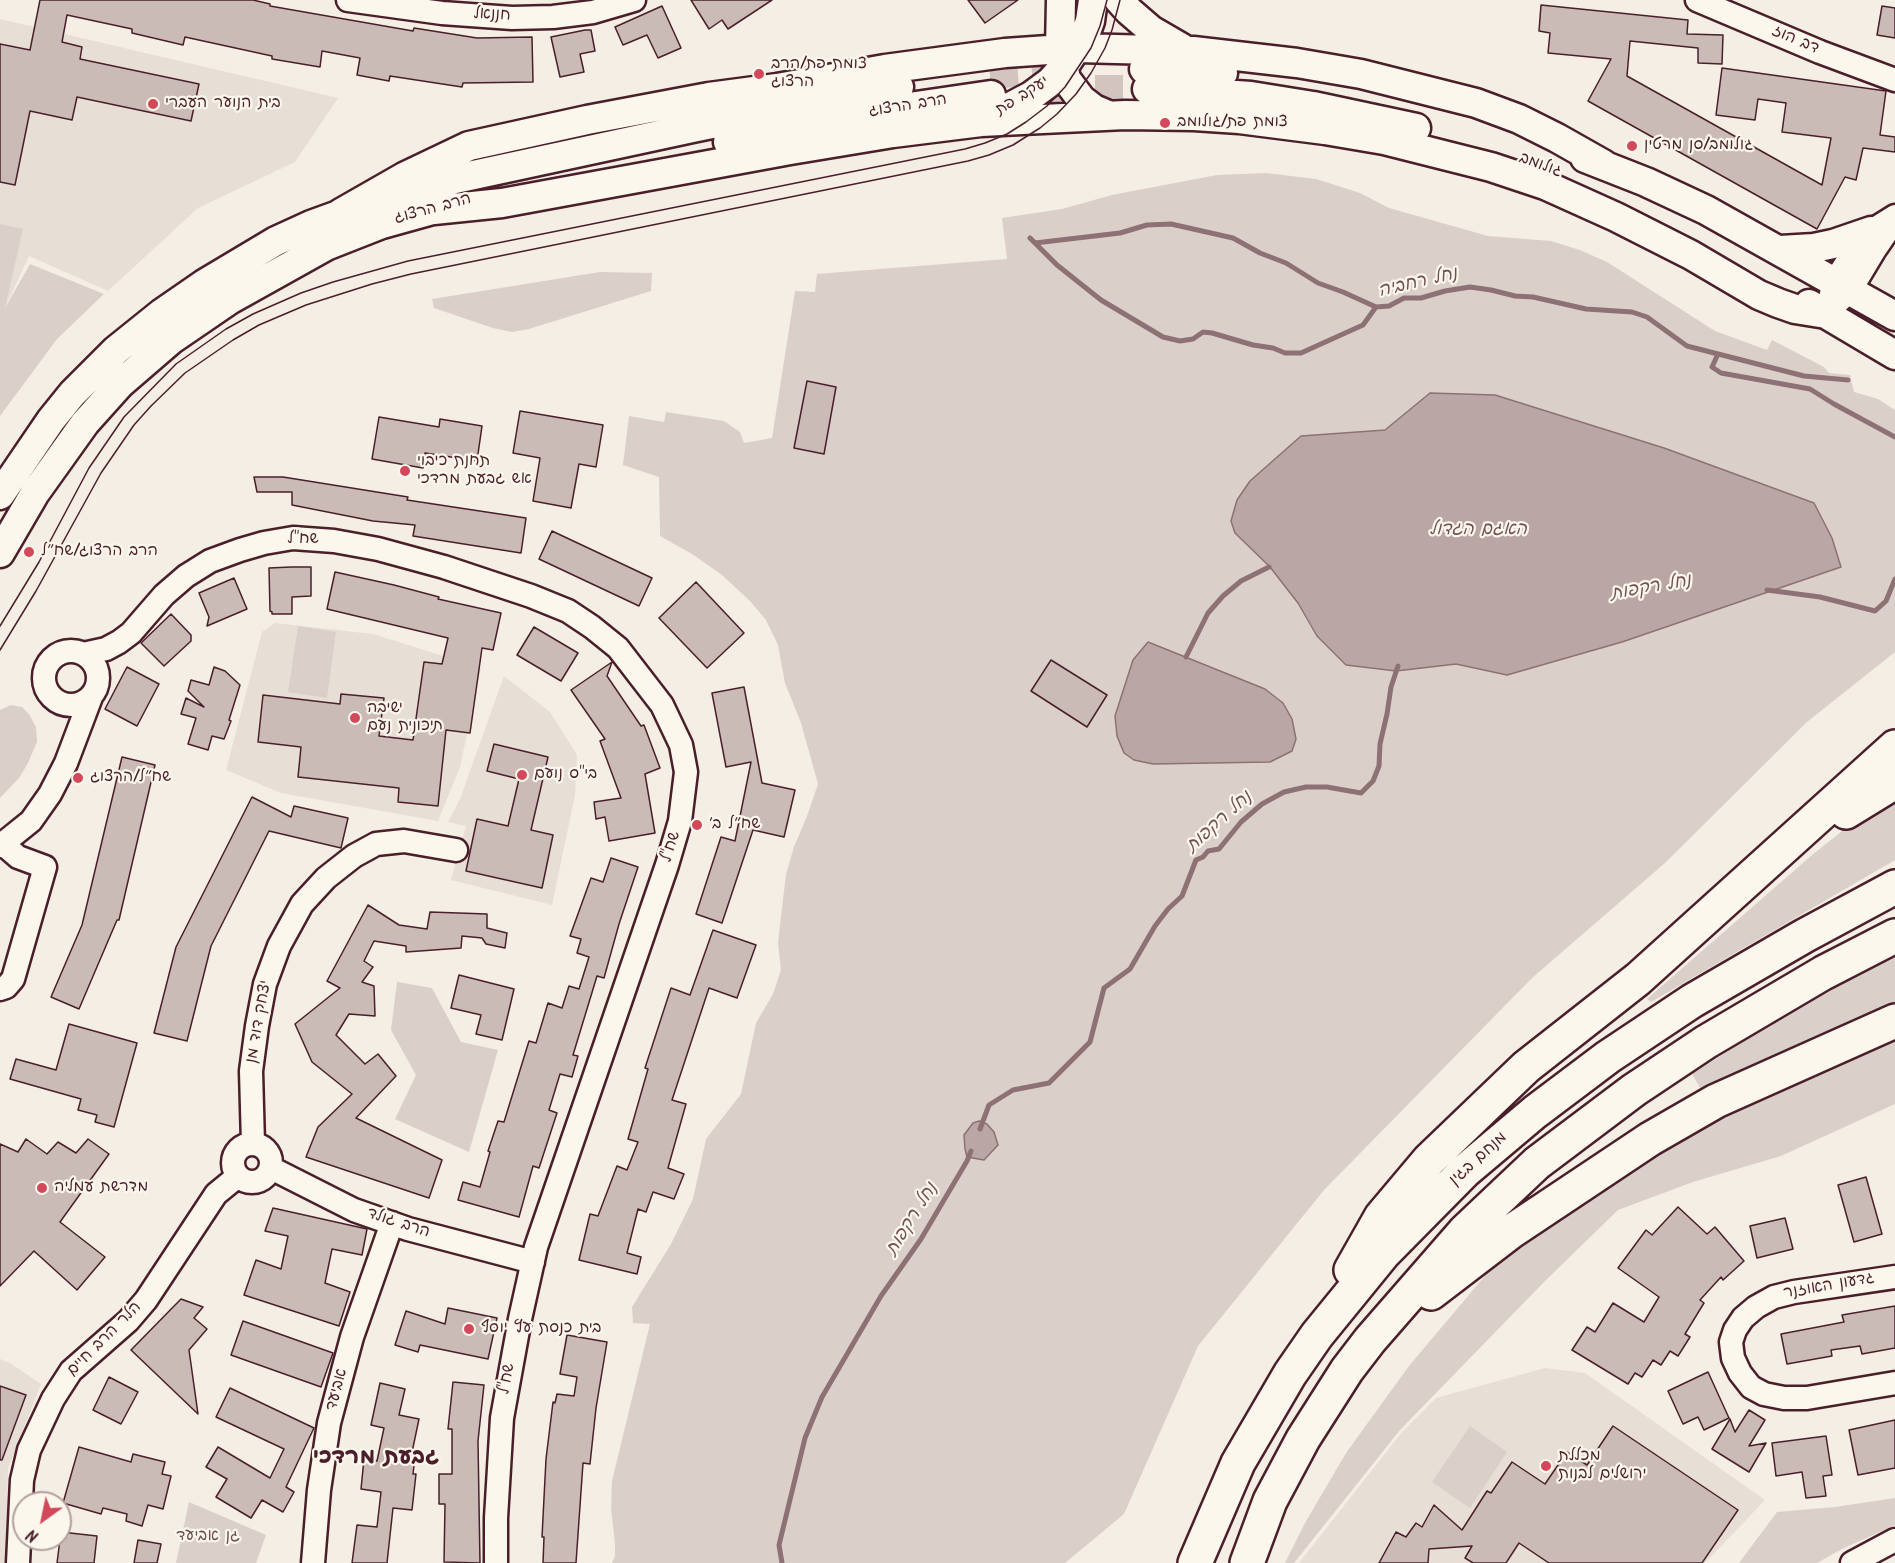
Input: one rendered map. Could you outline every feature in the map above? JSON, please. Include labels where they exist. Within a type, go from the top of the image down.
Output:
[{"type":"highway","points":[[1317,1335],[1381,1217],[1429,1160],[1526,1067],[1638,979],[1895,747]]},
{"type":"highway","points":[[1767,863],[1895,782]]},
{"type":"highway","name":"מנחם בגין","points":[[1195,1563],[1238,1463],[1290,1374],[1317,1335],[1383,1254],[1465,1171],[1535,1112],[1608,1057],[1692,1001],[1804,936],[1895,887]]},
{"type":"highway","points":[[1247,1563],[1270,1501],[1303,1438],[1347,1370],[1370,1340],[1465,1231],[1537,1163],[1634,1089],[1707,1042],[1824,973],[1895,936]]},
{"type":"highway","points":[[1370,1340],[1512,1231],[1650,1138],[1716,1101],[1895,1021]]},
{"type":"main road","points":[[996,75],[1034,35],[1048,13],[1053,0]]},
{"type":"main road","name":"יעקב פת","points":[[1061,0],[1069,83],[1081,99],[1094,109],[1108,115]]},
{"type":"main road","name":"יעקב פת","points":[[981,122],[1031,96],[1050,82],[1090,21],[1093,0]]},
{"type":"main road","points":[[1119,0],[1151,30],[1172,43],[1193,51]]},
{"type":"main road","points":[[0,495],[31,448],[72,394],[99,366],[141,328],[229,268],[276,241],[341,213],[404,177],[469,146],[659,105],[777,88],[845,75],[996,75],[1067,55],[1193,51],[1298,63],[1361,74],[1446,94],[1519,119],[1603,164]]},
{"type":"main road","name":"גולומב","points":[[1895,316],[1706,210],[1603,164],[1498,128],[1389,98],[1273,78],[1198,71],[1145,79],[1380,119],[1500,151],[1589,184],[1634,204],[1690,234],[1895,355]]},
{"type":"main road","name":"הרב הרצוג","points":[[0,553],[35,493],[85,423],[120,384],[171,340],[231,299],[326,246],[382,224],[424,211],[559,178],[875,112],[996,75]]},
{"type":"main road","points":[[424,211],[502,204],[790,150],[893,133],[981,122],[1108,115],[1194,116],[1291,125],[1384,140],[1491,167],[1545,185],[1616,217],[1691,255],[1759,295],[1795,309],[1826,314]]},
{"type":"main road","points":[[1780,250],[1814,248],[1833,244],[1887,227]]},
{"type":"street","name":"חננאל","points":[[348,0],[441,13],[512,18],[553,17],[593,12],[634,0]]},
{"type":"street","name":"דב הוז","points":[[1697,0],[1820,52],[1895,80]]},
{"type":"street","points":[[1826,314],[1842,286],[1874,251],[1887,227]]},
{"type":"street","name":"שח\"ל","points":[[2,845],[31,821],[50,794],[66,763],[94,691],[144,619],[171,588],[210,561],[240,550],[273,542],[293,538],[334,541],[378,549],[444,567],[568,611],[618,648],[662,705],[681,745],[686,772],[680,821],[667,866],[536,1247],[517,1331],[502,1418],[497,1495],[496,1563]]},
{"type":"street","name":"שח\"ל","points":[[83,654],[106,649],[119,642],[144,619]]},
{"type":"street","points":[[69,651],[83,654],[96,667],[98,677],[94,691],[78,705],[67,705],[57,700],[47,689],[45,682],[47,668],[62,653],[69,651]]},
{"type":"street","name":"שח\"ל","points":[[57,700],[66,728],[66,763]]},
{"type":"street","name":"יצחק דוד מן","points":[[253,1144],[252,1071],[265,984],[279,946],[302,904],[326,878],[354,856],[376,844],[404,841],[456,850]]},
{"type":"street","points":[[0,989],[6,987],[13,979],[45,867],[18,856],[2,845]]},
{"type":"street","points":[[253,1144],[266,1149],[272,1161],[271,1168],[264,1179],[251,1182],[238,1176],[234,1157],[240,1148],[253,1144]]},
{"type":"street","name":"הרב גולד","points":[[271,1168],[354,1210],[392,1223],[533,1262]]},
{"type":"street","name":"הלר הרב חיים","points":[[18,1563],[22,1480],[29,1450],[52,1399],[71,1371],[128,1320],[146,1300],[216,1194],[238,1176]]},
{"type":"street","name":"אביעד","points":[[313,1563],[319,1490],[329,1423],[352,1337],[392,1223]]},
{"type":"street","name":"גדעון האוזנר","points":[[1895,1277],[1774,1297],[1756,1307],[1743,1318],[1731,1342],[1733,1358],[1740,1374],[1751,1387],[1764,1394],[1784,1398],[1806,1398],[1895,1383]]},
{"type":"street","points":[[1852,1563],[1895,1540]]},
{"type":"shaded area","name":"בית הנוער העברי","points":[[0,19],[338,98],[295,162],[198,208],[108,291],[29,256],[0,319]]},
{"type":"shaded area","name":"ישיבה תיכונית נעם","points":[[275,623],[373,634],[481,668],[460,767],[438,821],[281,793],[226,770],[262,632]]},
{"type":"shaded area","name":"בי\"ס נועם","points":[[504,676],[550,712],[577,755],[575,795],[552,905],[451,880],[466,826],[448,822],[460,799]]},
{"type":"shaded area","points":[[0,1359],[41,1384],[8,1469],[6,1563],[0,1563]]},
{"type":"shaded area","name":"מכללת ירושלים לבנות","points":[[1545,1368],[1585,1373],[1765,1500],[1705,1563],[1299,1563],[1402,1432],[1436,1398]]},
{"type":"green space","points":[[1266,173],[1316,179],[1360,193],[1389,208],[1488,236],[1551,241],[1580,250],[1607,262],[1715,331],[1767,350],[1772,340],[1824,367],[1829,373],[1850,375],[1854,392],[1878,399],[1895,410],[1895,652],[1807,722],[1665,863],[1532,978],[1324,1190],[1198,1346],[1124,1514],[1065,1563],[612,1563],[615,1556],[615,1543],[611,1508],[612,1481],[650,1324],[633,1323],[632,1307],[671,1244],[693,1199],[706,1139],[741,1094],[756,1023],[773,994],[781,970],[778,943],[786,874],[818,784],[801,723],[785,683],[778,645],[766,620],[750,601],[722,575],[692,554],[660,536],[659,477],[623,465],[629,416],[664,422],[666,412],[724,421],[740,432],[744,443],[772,438],[795,291],[815,292],[817,274],[1007,259],[1002,218],[1062,209],[1112,195],[1217,175]]},
{"type":"green space","points":[[0,224],[23,229],[5,308],[30,264],[104,294],[57,339],[0,416]]},
{"type":"green space","points":[[600,272],[652,273],[651,291],[529,329],[512,332],[434,308],[432,299]]},
{"type":"green space","points":[[298,626],[336,632],[327,698],[288,692]]},
{"type":"green space","points":[[11,705],[22,707],[29,714],[36,727],[37,742],[19,778],[0,798],[0,710]]},
{"type":"green space","points":[[1895,789],[1895,860],[1651,1002],[1647,999],[1812,855]]},
{"type":"green space","points":[[1895,955],[1895,1005],[1702,1091],[1692,1074],[1820,993]]},
{"type":"green space","points":[[397,982],[432,988],[461,1042],[498,1050],[469,1152],[395,1119],[416,1075],[391,1030]]},
{"type":"green space","points":[[1895,1038],[1895,1104],[1781,1156],[1693,1182],[1618,1210],[1545,1281],[1400,1430],[1294,1563],[1285,1563],[1305,1523],[1346,1453],[1409,1366],[1489,1271],[1577,1196],[1682,1131]]},
{"type":"green space","points":[[1470,1426],[1507,1452],[1470,1508],[1432,1482]]},
{"type":"green space","points":[[1895,1498],[1895,1525],[1817,1563],[1739,1563],[1777,1512],[1835,1507]]},
{"type":"green space","name":"גן אביעד","points":[[189,1502],[266,1535],[256,1563],[176,1563]]},
{"type":"water","name":"האגם הגדול","points":[[1430,393],[1495,395],[1664,448],[1814,503],[1832,538],[1841,567],[1622,642],[1507,675],[1456,664],[1396,671],[1346,665],[1317,636],[1298,603],[1270,567],[1235,533],[1231,521],[1237,500],[1250,481],[1301,436],[1385,430]]},
{"type":"water","points":[[1148,642],[1265,689],[1283,703],[1292,719],[1296,739],[1292,751],[1270,762],[1153,764],[1134,760],[1124,753],[1117,736],[1115,716],[1133,660]]},
{"type":"water","points":[[979,1121],[987,1124],[994,1132],[998,1145],[984,1160],[967,1157],[965,1149],[964,1135],[973,1123]]},
{"type":"building","points":[[40,0],[253,0],[270,4],[270,6],[413,31],[414,28],[477,38],[532,37],[533,82],[463,83],[462,87],[390,76],[389,81],[357,75],[360,58],[322,51],[320,67],[272,59],[272,56],[185,37],[183,45],[132,33],[132,29],[67,15],[62,42],[82,47],[80,59],[199,84],[191,121],[77,97],[72,120],[30,111],[15,185],[0,182],[0,44],[30,50]]},
{"type":"building","points":[[691,0],[772,0],[728,29],[722,20],[709,29]]},
{"type":"building","points":[[968,0],[1018,0],[985,23]]},
{"type":"building","points":[[1541,5],[1688,20],[1687,34],[1723,35],[1722,64],[1698,63],[1698,48],[1630,41],[1627,76],[1822,185],[1831,138],[1782,132],[1786,103],[1758,99],[1755,120],[1716,115],[1722,68],[1886,91],[1880,135],[1895,137],[1895,152],[1863,148],[1856,180],[1845,177],[1817,229],[1588,101],[1611,59],[1548,53],[1550,33],[1539,31]]},
{"type":"building","points":[[662,6],[681,48],[658,58],[647,35],[623,45],[615,27]]},
{"type":"building","points":[[1882,6],[1895,8],[1895,38],[1877,35]]},
{"type":"building","points":[[591,30],[595,51],[580,54],[584,72],[560,77],[551,37]]},
{"type":"building","points":[[807,381],[836,387],[824,454],[794,448]]},
{"type":"building","points":[[520,411],[603,425],[596,467],[579,464],[571,508],[533,501],[540,458],[513,453]]},
{"type":"building","points":[[379,417],[439,427],[440,419],[482,426],[477,461],[425,453],[423,468],[372,459]]},
{"type":"building","points":[[254,477],[283,477],[408,497],[407,500],[526,518],[521,553],[413,536],[415,525],[373,521],[292,505],[292,492],[257,492]]},
{"type":"building","points":[[552,531],[652,578],[639,606],[539,559]]},
{"type":"building","points":[[311,567],[311,596],[292,597],[292,614],[272,614],[270,611],[269,568]]},
{"type":"building","points":[[335,572],[501,613],[493,650],[482,648],[470,733],[446,730],[438,806],[398,802],[399,788],[298,777],[301,747],[258,742],[263,695],[340,704],[341,694],[384,698],[379,736],[413,740],[424,662],[442,664],[448,638],[327,609]]},
{"type":"building","points":[[234,578],[247,609],[207,626],[209,617],[199,593]]},
{"type":"building","points":[[696,582],[744,633],[707,668],[659,618]]},
{"type":"building","points":[[171,614],[191,635],[191,641],[164,666],[141,643]]},
{"type":"building","points":[[534,627],[578,653],[561,681],[517,655]]},
{"type":"building","points":[[1051,660],[1107,695],[1087,727],[1031,691]]},
{"type":"building","points":[[612,662],[607,676],[641,726],[644,725],[660,768],[645,774],[655,833],[609,841],[605,817],[596,819],[594,802],[621,798],[600,741],[605,739],[571,690]]},
{"type":"building","points":[[127,667],[159,684],[137,726],[105,709]]},
{"type":"building","points":[[214,667],[225,671],[240,685],[224,739],[212,736],[208,750],[188,744],[196,718],[181,714],[186,698],[204,707],[188,691],[191,680],[209,685]]},
{"type":"building","points":[[744,687],[762,783],[795,790],[784,837],[753,830],[722,923],[696,914],[721,837],[735,841],[751,762],[726,767],[712,693]]},
{"type":"building","points":[[494,744],[548,757],[531,830],[553,835],[542,888],[466,871],[477,819],[508,826],[519,779],[487,771]]},
{"type":"building","points":[[122,757],[155,765],[119,920],[117,920],[79,1009],[51,997],[82,925]]},
{"type":"building","points":[[252,797],[291,817],[294,806],[348,818],[341,848],[269,831],[211,946],[187,1041],[154,1033],[176,947]]},
{"type":"building","points":[[611,858],[638,867],[604,978],[597,976],[573,1055],[578,1056],[572,1077],[560,1074],[549,1110],[557,1113],[539,1168],[533,1166],[519,1217],[458,1200],[463,1182],[480,1187],[498,1121],[504,1122],[529,1041],[536,1043],[548,1003],[562,1008],[569,986],[579,989],[589,957],[577,953],[581,939],[570,936],[591,878],[603,882]]},
{"type":"building","points":[[368,905],[399,925],[427,929],[430,912],[487,914],[487,928],[507,933],[505,948],[486,944],[482,938],[462,936],[461,948],[406,952],[406,946],[374,941],[364,961],[373,967],[362,982],[374,986],[375,1016],[349,1014],[336,1035],[365,1064],[378,1054],[396,1076],[356,1118],[442,1160],[429,1198],[306,1157],[318,1127],[352,1094],[312,1062],[295,1024],[340,988],[327,981]]},
{"type":"building","points":[[713,930],[756,945],[737,998],[709,988],[672,1100],[686,1104],[668,1168],[684,1174],[674,1199],[653,1192],[646,1212],[638,1209],[627,1253],[641,1257],[637,1274],[579,1260],[590,1214],[598,1216],[617,1166],[627,1170],[638,1142],[628,1139],[648,1069],[645,1068],[671,988],[690,995]]},
{"type":"building","points":[[459,975],[514,989],[502,1040],[476,1034],[481,1015],[451,1008]]},
{"type":"building","points":[[69,1024],[137,1043],[114,1127],[95,1122],[97,1115],[78,1110],[81,1099],[10,1079],[16,1059],[56,1070]]},
{"type":"building","name":"מדרשת עמליה","points":[[26,1139],[47,1154],[58,1142],[76,1153],[88,1139],[109,1154],[60,1222],[105,1257],[77,1290],[34,1251],[0,1286],[0,1144],[18,1152]]},
{"type":"building","points":[[1866,1177],[1882,1234],[1854,1242],[1838,1185]]},
{"type":"building","points":[[1678,1207],[1707,1234],[1715,1227],[1744,1261],[1723,1280],[1721,1277],[1700,1300],[1704,1303],[1685,1334],[1690,1337],[1678,1356],[1670,1351],[1661,1365],[1653,1360],[1642,1377],[1635,1373],[1628,1384],[1572,1350],[1587,1327],[1595,1332],[1613,1303],[1644,1322],[1659,1297],[1618,1268],[1646,1230],[1652,1235]]},
{"type":"building","points":[[273,1208],[367,1229],[362,1255],[332,1249],[325,1283],[350,1292],[339,1326],[244,1295],[256,1260],[281,1269],[288,1236],[265,1231]]},
{"type":"building","points":[[1785,1218],[1793,1249],[1757,1258],[1750,1226]]},
{"type":"building","points":[[181,1299],[203,1307],[194,1318],[207,1329],[189,1350],[198,1414],[131,1350]]},
{"type":"building","points":[[1895,1306],[1895,1348],[1862,1354],[1860,1346],[1831,1350],[1832,1356],[1787,1364],[1781,1334],[1844,1322],[1842,1315]]},
{"type":"building","name":"בית כנסת עץ יוסף","points":[[448,1308],[497,1318],[488,1359],[420,1345],[418,1352],[395,1345],[406,1311],[445,1324]]},
{"type":"building","points":[[243,1321],[333,1353],[321,1387],[231,1355]]},
{"type":"building","points":[[567,1335],[607,1342],[590,1464],[583,1463],[576,1563],[543,1563],[546,1459],[553,1402],[555,1403],[557,1394],[574,1396],[577,1377],[560,1374]]},
{"type":"building","points":[[1708,1372],[1729,1418],[1704,1430],[1698,1417],[1683,1424],[1668,1391]]},
{"type":"building","points":[[109,1377],[138,1392],[121,1424],[93,1410]]},
{"type":"building","points":[[453,1382],[484,1385],[478,1441],[480,1563],[444,1562],[445,1504],[439,1504],[439,1474],[452,1474],[452,1429],[448,1429]]},
{"type":"building","points":[[380,1383],[405,1389],[399,1415],[419,1419],[411,1457],[415,1457],[413,1474],[416,1474],[412,1510],[393,1508],[387,1563],[352,1563],[357,1525],[377,1527],[381,1492],[361,1489],[364,1459],[377,1461],[384,1428],[371,1425]]},
{"type":"building","points":[[0,1386],[26,1395],[2,1460],[0,1460]]},
{"type":"building","points":[[230,1388],[314,1428],[286,1487],[294,1492],[283,1512],[262,1500],[251,1518],[216,1497],[227,1479],[206,1467],[218,1447],[270,1478],[284,1449],[216,1417]]},
{"type":"building","points":[[1749,1410],[1765,1420],[1749,1446],[1766,1443],[1749,1472],[1712,1449],[1730,1419],[1735,1432]]},
{"type":"building","points":[[1895,1420],[1895,1468],[1858,1475],[1849,1430]]},
{"type":"building","points":[[1613,1426],[1738,1510],[1702,1563],[1549,1563],[1519,1543],[1506,1563],[1473,1563],[1465,1558],[1472,1546],[1429,1549],[1428,1563],[1379,1563],[1396,1532],[1406,1537],[1416,1523],[1422,1527],[1434,1505],[1462,1530],[1487,1491],[1491,1493],[1512,1462],[1545,1484],[1567,1452],[1587,1465]]},
{"type":"building","points":[[1826,1436],[1832,1475],[1823,1476],[1826,1496],[1806,1498],[1802,1472],[1776,1476],[1772,1443]]},
{"type":"building","points":[[79,1447],[131,1462],[133,1454],[165,1462],[162,1474],[171,1476],[163,1509],[148,1505],[142,1526],[126,1521],[127,1514],[103,1508],[101,1514],[72,1506],[72,1491],[66,1491]]},
{"type":"building","points":[[72,1533],[97,1536],[94,1563],[57,1563],[59,1551],[72,1551]]},
{"type":"building","points":[[138,1540],[161,1544],[157,1563],[134,1563]]},
{"type":"waterway","points":[[1035,243],[1120,233],[1147,225],[1171,224],[1233,238],[1260,253],[1286,263],[1318,283],[1376,307]]},
{"type":"waterway","name":"נחל רחביה","points":[[1030,238],[1057,265],[1101,300],[1163,337],[1180,341],[1193,339],[1203,332],[1273,348],[1285,353],[1301,353],[1363,325],[1376,307],[1389,306],[1404,298],[1421,298],[1470,287],[1515,296],[1533,297],[1586,309],[1632,312],[1647,317],[1687,346],[1804,376],[1848,380]]},
{"type":"waterway","name":"נחל רקפות","points":[[1718,354],[1712,367],[1721,373],[1810,389],[1895,437]]},
{"type":"waterway","points":[[1186,657],[1208,613],[1223,596],[1241,581],[1269,567]]},
{"type":"waterway","name":"נחל רקפות","points":[[1767,590],[1820,597],[1875,611],[1886,601],[1895,579]]},
{"type":"waterway","name":"נחל רקפות","points":[[980,1129],[989,1105],[1013,1090],[1049,1083],[1090,1042],[1104,988],[1130,969],[1155,926],[1182,896],[1196,860],[1208,851],[1219,849],[1241,822],[1262,804],[1284,792],[1306,787],[1327,787],[1361,793],[1373,781],[1379,766],[1380,744],[1391,687],[1398,666]]},
{"type":"waterway","name":"נחל רקפות","points":[[782,1563],[779,1545],[805,1438],[822,1397],[881,1296],[921,1239],[971,1151]]},
{"type":"tunnel","points":[[990,75],[1079,68]]},
{"type":"tunnel","points":[[1053,89],[1147,89]]},
{"type":"tram line","points":[[0,626],[39,562],[89,468],[124,417],[176,364],[226,329],[253,314],[301,293],[408,261],[965,149],[985,143],[1007,134],[1026,122],[1047,106],[1065,87],[1091,48],[1107,0]]},
{"type":"tram line","points":[[0,650],[36,591],[101,473],[134,425],[185,373],[233,340],[259,325],[306,305],[411,274],[989,155],[1013,145],[1040,128],[1076,94],[1105,48],[1120,0]]},
{"type":"place","name":"צומת פת/הרב הרצוג","points":[[759,74]]},
{"type":"place","name":"בית הנוער העברי","points":[[153,104]]},
{"type":"place","name":"צומת פת/גולומב","points":[[1165,123]]},
{"type":"place","name":"גולומב/סן מרטין","points":[[1632,146]]},
{"type":"place","name":"תחנת כיבוי אש גבעת מרדכי","points":[[405,471]]},
{"type":"place","name":"הרב הרצוג/שח״ל","points":[[29,552]]},
{"type":"place","name":"ישיבה תיכונית נעם","points":[[355,718]]},
{"type":"place","name":"בי\"ס נועם","points":[[522,775]]},
{"type":"place","name":"שח״ל/הרצוג","points":[[78,778]]},
{"type":"place","name":"שח״ל ב׳","points":[[697,825]]},
{"type":"place","name":"מדרשת עמליה","points":[[42,1188]]},
{"type":"place","name":"בית כנסת עץ יוסף","points":[[469,1329]]},
{"type":"place","name":"מכללת ירושלים לבנות","points":[[1546,1466]]},
{"type":"district","name":"גבעת מרדכי","points":[[376,1459]]}]
